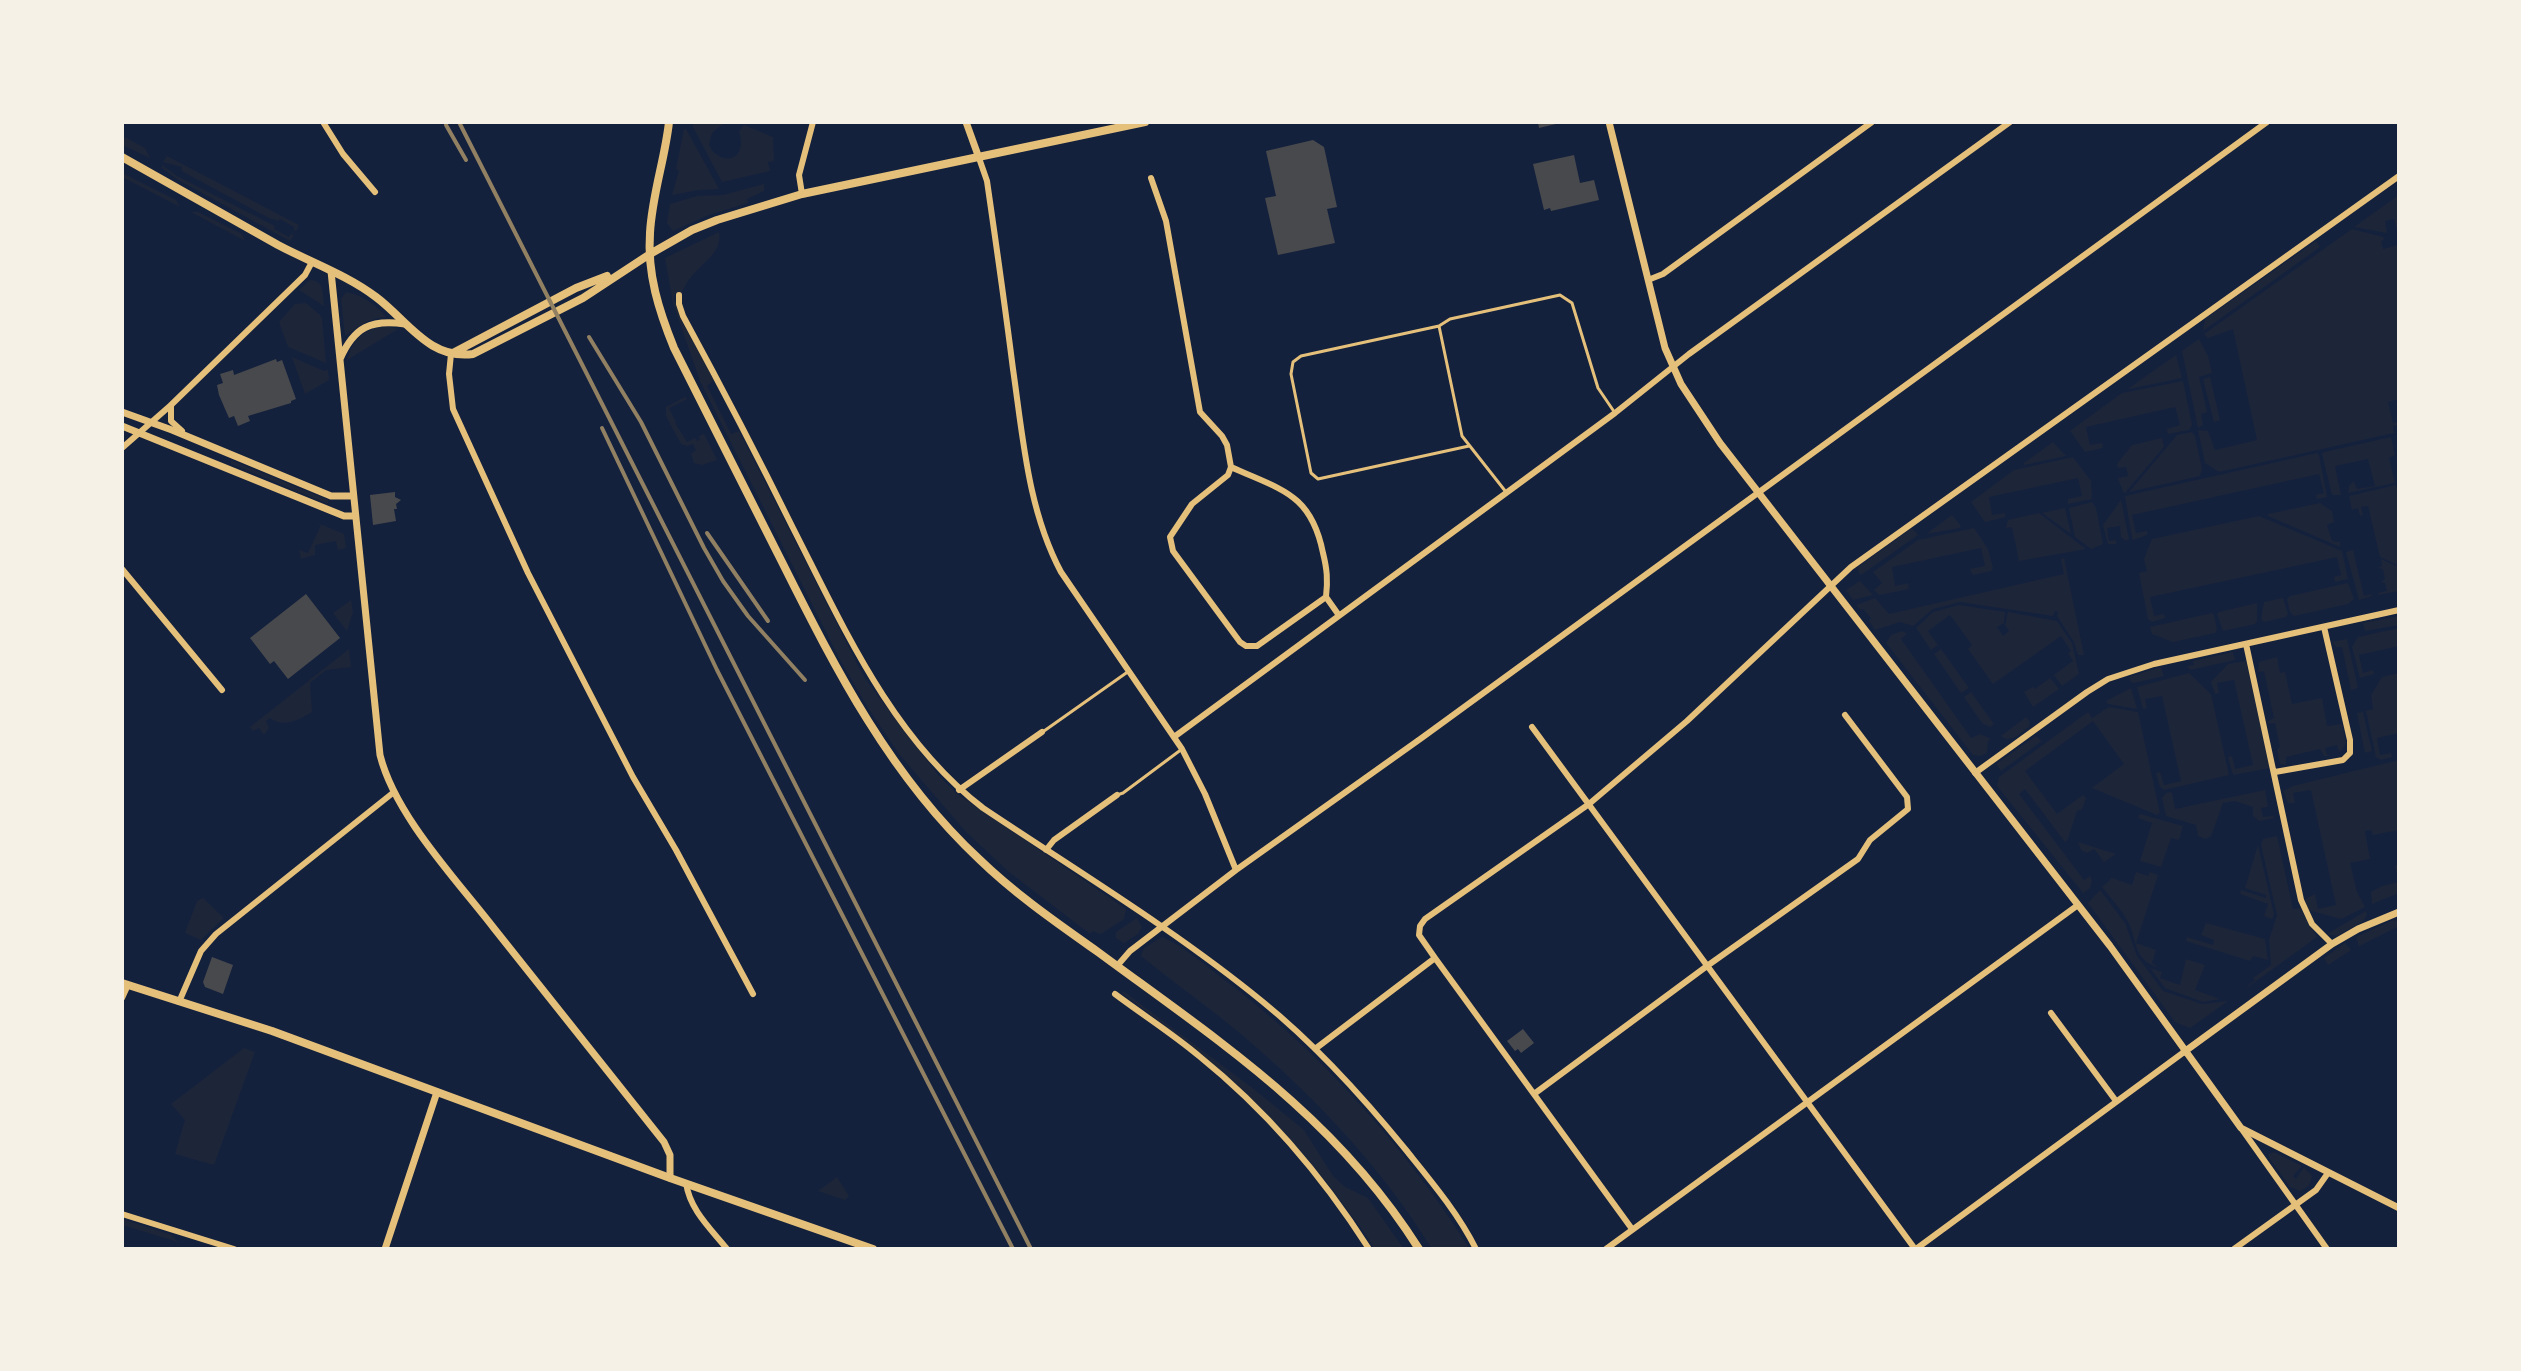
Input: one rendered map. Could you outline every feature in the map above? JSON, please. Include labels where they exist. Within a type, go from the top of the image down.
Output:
[{"type":"main road","points":[[669,122],[650,231],[649,257],[660,309],[674,348],[829,656],[881,743],[934,812],[979,859],[1040,910],[1236,1054],[1301,1108],[1363,1171],[1419,1249]]},
{"type":"main road","points":[[122,157],[374,296],[434,347],[451,354],[576,288],[623,270],[692,230],[717,220],[802,194],[1145,122]]},
{"type":"main road","points":[[125,984],[272,1031],[670,1178],[873,1249]]},
{"type":"street","points":[[323,122],[343,154],[375,192]]},
{"type":"street","points":[[802,194],[799,175],[813,122]]},
{"type":"street","points":[[966,122],[987,181],[1025,457],[1040,521],[1061,572],[1182,749],[1205,794],[1236,870]]},
{"type":"street","points":[[1610,122],[1665,348],[1697,412],[1829,587],[2110,946],[2327,1249]]},
{"type":"street","points":[[1648,280],[1663,274],[1872,122]]},
{"type":"street","points":[[1174,737],[2010,122]]},
{"type":"street","points":[[1117,966],[1130,951],[1236,870],[2267,122]]},
{"type":"street","points":[[1151,178],[1166,221],[1200,412],[1222,436],[1231,467],[1228,475],[1192,504],[1181,518],[1170,537],[1173,551],[1246,646],[1257,646],[1326,597]]},
{"type":"street","points":[[1632,1229],[1419,935],[1425,919],[1589,804],[1687,721],[1851,567],[2397,181]]},
{"type":"street","points":[[122,448],[171,405],[305,275],[312,262]]},
{"type":"street","points":[[331,271],[354,516],[384,773],[432,850],[664,1142],[670,1155],[670,1178]]},
{"type":"street","points":[[679,295],[683,316],[864,666],[932,761],[959,790],[1161,926],[1264,1003],[1315,1049],[1387,1127],[1434,1185],[1476,1249]]},
{"type":"street","points":[[339,361],[360,330],[373,323],[405,324]]},
{"type":"street","points":[[451,354],[449,374],[453,409],[528,573],[633,777],[753,994]]},
{"type":"street","points":[[171,405],[173,424],[195,440]]},
{"type":"street","points":[[122,412],[331,496],[352,496]]},
{"type":"street","points":[[122,426],[332,512],[354,516]]},
{"type":"street","points":[[219,466],[225,452]]},
{"type":"street","points":[[1231,467],[1293,497],[1311,514],[1317,526],[1328,578],[1326,597],[1338,614]]},
{"type":"street","points":[[122,569],[222,690]]},
{"type":"street","points":[[1975,773],[2108,679],[2154,664],[2399,610]]},
{"type":"street","points":[[2275,772],[2343,760],[2350,753],[2350,740],[2324,627]]},
{"type":"street","points":[[2246,644],[2301,900],[2312,924],[2332,944]]},
{"type":"street","points":[[1534,1094],[1858,859],[1870,840],[1908,809],[1907,797],[1845,715]]},
{"type":"street","points":[[1532,727],[1915,1249],[2332,944],[2399,912]]},
{"type":"street","points":[[959,790],[1042,732]]},
{"type":"street","points":[[179,1002],[201,951],[216,934],[394,792]]},
{"type":"street","points":[[1046,850],[1054,840],[1117,795]]},
{"type":"street","points":[[1606,1248],[2078,905]]},
{"type":"street","points":[[1315,1049],[1435,958]]},
{"type":"street","points":[[122,998],[125,984]]},
{"type":"street","points":[[1115,994],[1198,1054],[1244,1094],[1339,1202],[1369,1249]]},
{"type":"street","points":[[2051,1013],[2116,1101]]},
{"type":"street","points":[[385,1249],[437,1092]]},
{"type":"street","points":[[2241,1128],[2399,1208]]},
{"type":"street","points":[[2234,1249],[2316,1190],[2328,1173]]},
{"type":"street","points":[[686,1183],[688,1199],[727,1249]]},
{"type":"street","points":[[122,1214],[234,1249]]},
{"type":"lane","points":[[1469,446],[1323,479],[1313,476],[1291,368],[1296,358],[1560,295],[1572,303],[1598,388],[1615,413]]},
{"type":"lane","points":[[1439,326],[1462,436],[1506,492]]},
{"type":"lane","points":[[1042,732],[1129,671]]},
{"type":"lane","points":[[1117,795],[1182,749]]},
{"type":"shaded area","points":[[693,122],[725,122],[712,133],[709,145],[716,154],[726,158],[736,156],[739,151],[739,131],[744,125],[773,137],[774,161],[768,162],[770,171],[722,182]]},
{"type":"shaded area","points":[[684,129],[719,189],[672,195],[679,171],[676,169]]},
{"type":"shaded area","points":[[125,137],[145,148],[150,158],[122,145]]},
{"type":"shaded area","points":[[167,156],[299,225],[296,231],[280,219],[269,218],[185,173],[182,167],[163,162]]},
{"type":"shaded area","points":[[162,165],[177,176],[275,226],[274,229],[289,237],[294,235],[290,241],[178,180]]},
{"type":"shaded area","points":[[122,173],[176,200],[180,207],[122,177]]},
{"type":"shaded area","points":[[764,184],[764,191],[747,199],[748,203],[673,231],[667,223],[670,204]]},
{"type":"shaded area","points":[[2399,195],[2399,230],[2394,219],[2385,221],[2387,233],[2354,227]]},
{"type":"shaded area","points":[[191,212],[198,212],[242,234],[245,241]]},
{"type":"shaded area","points":[[2352,229],[2383,237],[2383,249],[2399,245],[2399,399],[2388,402],[2393,423],[2399,422],[2399,425],[2393,426],[2394,433],[2219,472],[2205,463],[2198,430],[2208,431],[2215,450],[2257,440],[2233,329],[2208,338],[2204,334]]},
{"type":"shaded area","points":[[719,232],[715,251],[690,278],[681,293],[675,293],[674,300],[714,380],[707,386],[731,434],[739,431],[864,677],[939,776],[956,793],[1126,909],[1124,919],[1101,934],[1092,931],[1090,934],[1009,872],[966,832],[899,754],[839,658],[700,381],[673,303],[665,258]]},
{"type":"shaded area","points":[[2316,241],[2320,247],[2203,331],[2205,319]]},
{"type":"shaded area","points":[[310,280],[320,285],[324,306],[299,290]]},
{"type":"shaded area","points":[[346,292],[369,301],[386,317],[369,321],[345,336],[341,299]]},
{"type":"shaded area","points":[[306,303],[322,319],[326,363],[288,347],[279,322],[295,304]]},
{"type":"shaded area","points":[[388,326],[398,329],[347,360],[361,336]]},
{"type":"shaded area","points":[[2199,339],[2212,373],[2199,377],[2207,412],[2201,414],[2203,425],[2198,428],[2182,351]]},
{"type":"shaded area","points":[[2176,355],[2182,378],[2129,389],[2129,388]]},
{"type":"shaded area","points":[[292,357],[328,370],[329,380],[305,394]]},
{"type":"shaded area","points":[[2210,377],[2220,420],[2214,422],[2203,379]]},
{"type":"shaded area","points":[[2183,381],[2192,425],[2189,430],[2168,434],[2167,429],[2180,425],[2175,407],[2086,427],[2090,445],[2102,443],[2103,448],[2085,452],[2070,431],[2122,393]]},
{"type":"shaded area","points":[[685,397],[687,399],[669,408],[675,423],[687,442],[695,438],[697,441],[704,434],[717,460],[702,465],[694,463],[691,454],[696,450],[693,444],[681,444],[666,416],[666,407]]},
{"type":"shaded area","points":[[2192,432],[2202,469],[2200,476],[2129,492],[2177,435]]},
{"type":"shaded area","points":[[2391,437],[2395,455],[2389,458],[2395,483],[2348,493],[2354,481],[2357,489],[2375,486],[2368,459],[2335,466],[2341,495],[2332,495],[2324,452]]},
{"type":"shaded area","points":[[2162,438],[2164,447],[2123,492],[2118,478],[2128,476],[2126,467],[2118,468],[2117,464],[2132,445]]},
{"type":"shaded area","points":[[2053,442],[2066,456],[2024,465],[2024,463]]},
{"type":"shaded area","points":[[2317,453],[2327,497],[2317,499],[2316,495],[2324,493],[2319,474],[2132,515],[2136,533],[2147,531],[2147,535],[2132,538],[2125,496]]},
{"type":"shaded area","points":[[2073,457],[2091,481],[2092,499],[2068,504],[2068,499],[2082,496],[2078,478],[1989,497],[1992,515],[2005,513],[2005,517],[1985,522],[1971,502],[2014,470]]},
{"type":"shaded area","points":[[231,460],[328,500],[328,504],[231,464]]},
{"type":"shaded area","points":[[2396,485],[2399,497],[2399,566],[2380,557],[2368,506],[2361,507],[2363,515],[2360,516],[2358,508],[2352,510],[2349,496]]},
{"type":"shaded area","points":[[2121,500],[2129,539],[2126,541],[2121,537],[2120,526],[2107,528],[2109,541],[2116,540],[2116,544],[2108,544],[2103,525]]},
{"type":"shaded area","points":[[2092,502],[2103,544],[2091,549],[2075,537],[2069,508]]},
{"type":"shaded area","points":[[2320,503],[2332,511],[2334,522],[2327,525],[2332,541],[2340,542],[2340,547],[2268,516],[2268,514]]},
{"type":"shaded area","points":[[2065,508],[2071,534],[2042,513]]},
{"type":"shaded area","points":[[2039,513],[2086,549],[2019,561],[2012,527],[2006,528],[2008,520]]},
{"type":"shaded area","points":[[1952,515],[1960,528],[1926,534]]},
{"type":"shaded area","points":[[2259,516],[2342,551],[2348,579],[2335,582],[2334,577],[2341,575],[2337,557],[2150,597],[2154,616],[2164,614],[2165,618],[2152,622],[2148,619],[2139,573],[2147,571],[2144,559],[2152,539]]},
{"type":"shaded area","points":[[313,521],[344,534],[346,548],[338,550],[336,541],[315,545],[315,555],[301,559],[299,550],[308,553],[321,525]]},
{"type":"shaded area","points":[[1912,528],[1918,535],[1861,575],[1859,573],[1858,567]]},
{"type":"shaded area","points":[[1974,528],[1988,549],[1991,571],[1973,575],[1970,569],[1985,566],[1981,548],[1892,567],[1895,586],[1908,583],[1909,589],[1879,595],[1874,590],[1882,583],[1873,572],[1918,540]]},
{"type":"shaded area","points":[[2353,550],[2364,596],[2372,596],[2359,600],[2346,552]]},
{"type":"shaded area","points":[[2064,558],[2084,655],[2078,655],[2074,642],[2055,611],[2053,616],[1960,602],[1933,609],[1913,626],[1900,622],[1875,630],[1869,621],[1871,618],[1856,605],[1875,598],[1889,614],[2064,574],[2061,559]]},
{"type":"shaded area","points":[[2381,559],[2399,567],[2399,591],[2378,595],[2387,591],[2385,583],[2381,582],[2385,579],[2383,569],[2378,568],[2382,566]]},
{"type":"shaded area","points":[[1860,581],[1873,595],[1853,600],[1846,590]]},
{"type":"shaded area","points":[[2348,583],[2354,599],[2348,604],[2294,616],[2290,612],[2287,599],[2290,596]]},
{"type":"shaded area","points":[[2283,598],[2288,614],[2286,617],[2264,622],[2261,619],[2264,602]]},
{"type":"shaded area","points":[[351,600],[353,612],[347,631],[333,613]]},
{"type":"shaded area","points":[[2257,603],[2255,624],[2223,631],[2219,612]]},
{"type":"shaded area","points":[[1959,605],[2005,612],[2004,623],[1997,627],[2003,636],[2009,631],[2005,625],[2008,612],[2057,621],[2072,643],[2079,674],[2062,686],[2054,675],[2073,661],[2068,653],[2071,651],[2061,636],[1993,684],[1968,649],[1972,645],[1950,615],[1928,631],[1938,645],[1931,650],[1916,628],[1933,612]]},
{"type":"shaded area","points":[[2212,613],[2217,629],[2215,633],[2173,642],[2152,634],[2150,627]]},
{"type":"shaded area","points":[[2399,616],[2399,625],[2365,631],[2363,623]]},
{"type":"shaded area","points":[[2399,628],[2399,646],[2359,655],[2363,673],[2373,670],[2374,674],[2360,678],[2352,647],[2358,637]]},
{"type":"shaded area","points":[[1902,631],[1907,634],[1901,639],[1971,738],[1980,734],[1991,739],[1987,753],[1973,755],[1886,643],[1891,635]]},
{"type":"shaded area","points":[[2347,639],[2358,688],[2351,690],[2342,647],[2336,647],[2332,642]]},
{"type":"shaded area","points":[[349,649],[351,667],[326,670],[310,683],[312,712],[286,723],[270,718],[266,721],[269,728],[264,735],[259,728],[253,731],[250,727]]},
{"type":"shaded area","points":[[1941,649],[1969,688],[1961,693],[1934,654]]},
{"type":"shaded area","points":[[2233,652],[2235,660],[2190,670],[2187,666],[2194,665],[2193,661]]},
{"type":"shaded area","points":[[2277,657],[2280,673],[2285,672],[2292,704],[2322,698],[2327,726],[2342,724],[2346,743],[2342,750],[2335,755],[2339,752],[2337,745],[2325,748],[2327,755],[2331,756],[2324,756],[2320,749],[2286,757],[2286,765],[2280,764],[2275,723],[2266,722],[2274,718],[2264,671],[2258,672],[2259,662]]},
{"type":"shaded area","points":[[2246,661],[2270,768],[2233,775],[2228,757],[2232,756],[2235,769],[2253,765],[2234,680],[2217,683],[2219,693],[2215,694],[2211,682],[2228,664]]},
{"type":"shaded area","points":[[2161,667],[2164,676],[2131,682],[2129,677]]},
{"type":"shaded area","points":[[2189,673],[2211,694],[2229,775],[2164,790],[2156,773],[2160,772],[2164,785],[2181,781],[2162,696],[2145,699],[2147,708],[2143,709],[2137,687]]},
{"type":"shaded area","points":[[2399,673],[2399,733],[2377,738],[2380,755],[2391,753],[2392,757],[2381,760],[2376,757],[2366,711],[2373,709],[2371,695],[2382,677]]},
{"type":"shaded area","points":[[2050,678],[2059,689],[2033,707],[2024,692],[2033,687],[2035,689]]},
{"type":"shaded area","points":[[2131,688],[2137,709],[2108,704],[2106,701]]},
{"type":"shaded area","points":[[1971,692],[1994,724],[1990,727],[1982,723],[1964,697]]},
{"type":"shaded area","points":[[2109,707],[2138,712],[2160,813],[2157,815],[2092,788],[2124,764],[2093,721],[2025,771],[2057,814],[2083,795],[2086,798],[2082,809],[2077,811],[2065,842],[2025,789],[2019,794],[2084,880],[2090,876],[2090,888],[2083,893],[1997,786],[1999,777],[2088,712],[2092,718]]},
{"type":"shaded area","points":[[2363,712],[2372,751],[2365,753],[2357,713]]},
{"type":"shaded area","points":[[2026,717],[2029,727],[2019,735],[2009,739],[2001,736]]},
{"type":"shaded area","points":[[2036,736],[2042,741],[2001,771],[1996,764]]},
{"type":"shaded area","points":[[2399,760],[2399,830],[2373,835],[2371,830],[2365,831],[2370,859],[2350,863],[2357,892],[2365,907],[2341,919],[2308,910],[2305,899],[2315,894],[2318,909],[2336,905],[2311,790],[2293,793],[2295,803],[2288,803],[2283,791]]},
{"type":"shaded area","points":[[2265,790],[2268,807],[2261,808],[2263,817],[2274,818],[2259,821],[2253,816],[2253,807],[2235,801],[2223,803],[2211,836],[2206,839],[2198,836],[2196,825],[2166,816],[2162,798],[2172,792],[2175,809]]},
{"type":"shaded area","points":[[2140,814],[2183,826],[2179,840],[2171,838],[2161,867],[2140,861],[2152,823],[2138,818]]},
{"type":"shaded area","points":[[2277,836],[2293,909],[2300,908],[2317,937],[2241,992],[2271,965],[2269,940],[2277,915],[2261,845],[2263,839]]},
{"type":"shaded area","points":[[2078,842],[2116,854],[2104,862],[2094,849],[2087,853],[2081,850]]},
{"type":"shaded area","points":[[2258,845],[2274,914],[2272,919],[2264,916],[2268,904],[2240,894],[2241,890],[2266,898],[2266,895],[2245,888]]},
{"type":"shaded area","points":[[2136,872],[2158,875],[2136,943],[2156,950],[2152,963],[2159,968],[2143,959],[2136,947],[2126,918],[2102,887],[2112,878],[2132,885]]},
{"type":"shaded area","points":[[2399,882],[2399,893],[2372,904],[2371,892]]},
{"type":"shaded area","points":[[2100,890],[2125,923],[2137,956],[2163,991],[2202,1004],[2228,1001],[2190,1028],[2175,1022],[2088,903]]},
{"type":"shaded area","points":[[203,898],[224,918],[201,940],[185,933],[197,901]]},
{"type":"shaded area","points":[[2366,911],[2363,921],[2337,936],[2327,934]]},
{"type":"shaded area","points":[[1137,918],[1142,927],[1138,934],[1124,943],[1116,938],[1116,932]]},
{"type":"shaded area","points":[[2393,920],[2399,921],[2399,926],[2359,946],[2356,937]]},
{"type":"shaded area","points":[[2206,923],[2265,939],[2268,960],[2253,956],[2250,961],[2186,941],[2187,937],[2213,945],[2214,940],[2201,935]]},
{"type":"shaded area","points":[[1162,937],[1191,954],[1255,1004],[1324,1067],[1416,1172],[1470,1249],[1432,1249],[1369,1162],[1321,1109],[1242,1035],[1141,956],[1144,948]]},
{"type":"shaded area","points":[[2345,943],[2351,950],[2328,965],[2324,958]]},
{"type":"shaded area","points":[[2186,959],[2205,965],[2195,990],[2220,999],[2203,1002],[2165,988],[2150,968],[2162,972],[2160,978],[2180,985]]},
{"type":"shaded area","points":[[1123,991],[1304,1130],[1333,1176],[1345,1187],[1368,1198],[1404,1249],[1374,1249],[1319,1173],[1268,1116]]},
{"type":"shaded area","points":[[244,1048],[255,1052],[214,1165],[175,1154],[185,1120],[171,1104]]},
{"type":"shaded area","points":[[2274,1152],[2302,1166],[2293,1176],[2296,1179],[2304,1167],[2312,1176],[2309,1186],[2300,1191],[2290,1187],[2269,1158],[2269,1154]]},
{"type":"shaded area","points":[[837,1177],[849,1196],[845,1200],[818,1191]]},
{"type":"shaded area","points":[[122,1219],[172,1235],[178,1242],[122,1225]]},
{"type":"building","points":[[1538,122],[1559,122],[1560,123],[1539,128]]},
{"type":"building","points":[[1313,140],[1324,147],[1337,207],[1327,209],[1335,243],[1278,255],[1265,198],[1276,196],[1266,151]]},
{"type":"building","points":[[1574,155],[1580,183],[1594,180],[1599,200],[1544,210],[1533,164]]},
{"type":"building","points":[[276,359],[277,362],[282,360],[296,399],[248,416],[250,421],[238,426],[234,416],[229,418],[219,395],[217,385],[223,383],[220,374],[233,370],[234,375]]},
{"type":"building","points":[[395,492],[395,497],[401,500],[394,509],[396,521],[373,525],[370,495]]},
{"type":"building","points":[[306,594],[340,638],[288,679],[274,661],[270,664],[250,638]]},
{"type":"building","points":[[212,957],[233,965],[223,994],[205,987],[203,982]]},
{"type":"building","points":[[1523,1029],[1534,1043],[1521,1053],[1507,1041]]},
{"type":"railway","points":[[459,122],[1031,1249]]},
{"type":"railway","points":[[446,125],[466,160]]},
{"type":"railway","points":[[589,337],[641,422],[723,581],[748,616],[805,680]]},
{"type":"railway","points":[[602,428],[717,670],[1013,1249]]},
{"type":"railway","points":[[707,533],[768,621]]}]
